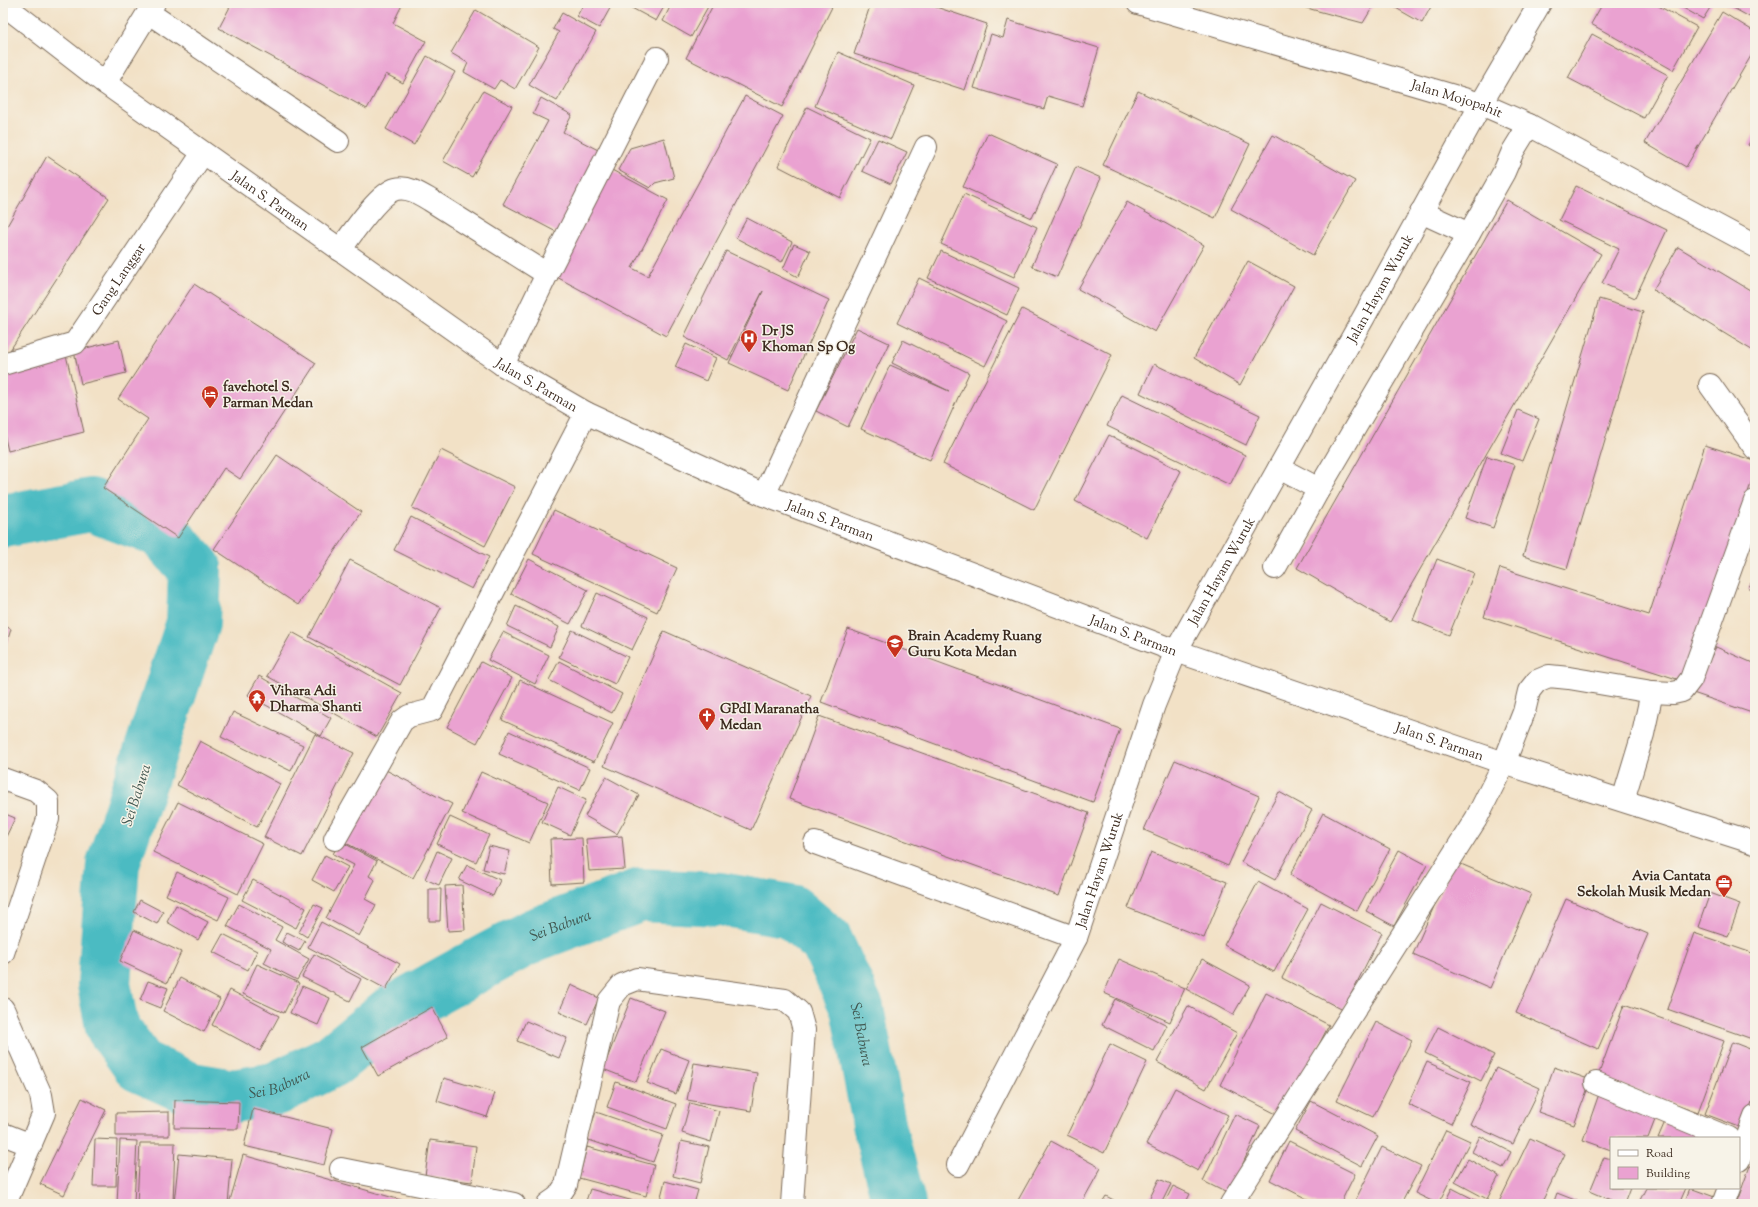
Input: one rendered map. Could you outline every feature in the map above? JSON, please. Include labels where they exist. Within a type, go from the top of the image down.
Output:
[{"type":"street","name":"Jalan Mojopahit","points":[[1138,3],[1481,104],[1529,125],[1755,246]]},
{"type":"street","name":"Jalan Hayam Wuruk","points":[[958,1165],[1076,938],[1154,705],[1176,651],[1481,104],[1540,3]]},
{"type":"street","name":"Jalan S. Parman","points":[[3,4],[105,83],[502,365],[586,413],[764,495],[1176,651],[1504,763],[1755,843]]},
{"type":"street","points":[[105,83],[152,8],[338,141]]},
{"type":"street","points":[[502,365],[657,58]]},
{"type":"street","points":[[1275,568],[1319,489],[1469,234],[1529,125]]},
{"type":"street","points":[[764,495],[926,147]]},
{"type":"street","name":"Gang Langgar","points":[[3,364],[75,343],[203,153]]},
{"type":"street","points":[[340,250],[363,219],[384,196],[392,191],[403,189],[417,192],[547,274]]},
{"type":"street","points":[[1421,212],[1469,234]]},
{"type":"street","points":[[1710,385],[1755,448]]},
{"type":"street","points":[[335,839],[402,721],[409,716],[432,710],[586,413]]},
{"type":"street","points":[[1279,468],[1319,489]]},
{"type":"street","points":[[1231,1204],[1476,818],[1504,763],[1524,712],[1529,691],[1537,681],[1548,676],[1569,678],[1652,692],[1673,693],[1682,691],[1691,679],[1755,501]]},
{"type":"street","points":[[1623,800],[1643,734],[1652,692]]},
{"type":"street","points":[[3,779],[36,791],[48,801],[48,819],[3,953]]},
{"type":"street","points":[[1734,837],[1755,833]]},
{"type":"street","points":[[815,843],[1076,938]]},
{"type":"street","points":[[548,1204],[558,1197],[566,1185],[609,1001],[622,985],[637,979],[785,1000],[799,1012],[804,1030],[792,1204]]},
{"type":"street","points":[[3,1009],[41,1094],[44,1113],[32,1145],[5,1204]]},
{"type":"street","points":[[1596,1083],[1718,1137]]},
{"type":"street","points":[[1740,1143],[1755,1117]]},
{"type":"street","points":[[3,1134],[32,1145]]},
{"type":"street","points":[[341,1169],[514,1204],[525,1204]]},
{"type":"street","points":[[1723,1204],[1729,1189]]},
{"type":"building","points":[[232,3],[403,3],[393,23],[426,41],[403,83],[386,74],[367,109],[219,28]]},
{"type":"building","points":[[584,3],[613,3],[599,28],[577,16]]},
{"type":"building","points":[[629,3],[666,3],[656,21],[628,6]]},
{"type":"building","points":[[672,3],[710,3],[691,37],[663,21]]},
{"type":"building","points":[[714,3],[824,3],[832,7],[782,107],[686,58]]},
{"type":"building","points":[[871,3],[924,3],[987,24],[965,90],[854,54]]},
{"type":"building","points":[[1288,3],[1375,3],[1363,23]]},
{"type":"building","points":[[1387,3],[1433,3],[1422,23]]},
{"type":"building","points":[[1603,3],[1653,3],[1697,27],[1673,70],[1591,24]]},
{"type":"building","points":[[1674,3],[1713,3],[1703,19]]},
{"type":"building","points":[[1755,3],[1755,20],[1726,4]]},
{"type":"building","points":[[476,10],[539,47],[515,89],[500,80],[494,89],[464,72],[468,63],[451,53]]},
{"type":"building","points":[[1722,12],[1755,32],[1755,49],[1686,167],[1645,143]]},
{"type":"building","points":[[562,13],[596,32],[557,101],[529,85],[559,32],[553,29]]},
{"type":"building","points":[[1008,20],[1099,48],[1082,106],[1048,96],[1044,109],[974,88],[991,34],[1003,38]]},
{"type":"building","points":[[1592,34],[1668,75],[1644,118],[1568,78]]},
{"type":"building","points":[[838,52],[914,85],[891,139],[815,106]]},
{"type":"building","points":[[427,56],[455,72],[414,145],[386,129]]},
{"type":"building","points":[[483,91],[512,106],[472,177],[443,161]]},
{"type":"building","points":[[1138,91],[1250,144],[1215,218],[1103,165]]},
{"type":"building","points":[[745,96],[783,116],[666,336],[553,275],[610,169],[668,200],[632,268],[648,276]]},
{"type":"building","points":[[541,98],[572,115],[563,132],[604,153],[562,235],[503,204],[548,121],[533,114]]},
{"type":"building","points":[[807,107],[870,138],[840,198],[778,166]]},
{"type":"building","points":[[1755,132],[1755,149],[1748,145]]},
{"type":"building","points":[[988,133],[1057,164],[1032,218],[963,187]]},
{"type":"building","points":[[1273,135],[1355,181],[1313,255],[1231,209]]},
{"type":"building","points":[[664,138],[674,178],[655,183],[650,188],[618,170],[630,148]]},
{"type":"building","points":[[878,139],[907,152],[891,184],[862,171]]},
{"type":"building","points":[[47,156],[109,198],[3,361],[3,233]]},
{"type":"building","points":[[1076,167],[1101,178],[1057,277],[1032,266]]},
{"type":"building","points":[[1576,186],[1667,230],[1635,298],[1602,283],[1619,249],[1559,220]]},
{"type":"building","points":[[964,194],[1037,227],[1014,277],[941,244]]},
{"type":"building","points":[[1507,200],[1601,254],[1390,622],[1297,568]]},
{"type":"building","points":[[1127,202],[1204,245],[1155,332],[1078,289]]},
{"type":"building","points":[[747,218],[792,242],[782,262],[736,238]]},
{"type":"building","points":[[794,244],[810,251],[798,277],[783,269]]},
{"type":"building","points":[[1678,247],[1755,293],[1755,352],[1653,290]]},
{"type":"building","points":[[726,251],[829,300],[788,390],[729,363],[763,291],[728,360],[684,337]]},
{"type":"building","points":[[941,251],[1019,288],[1007,315],[928,278]]},
{"type":"building","points":[[1248,261],[1294,286],[1240,385],[1194,358]]},
{"type":"building","points":[[919,278],[1007,321],[985,366],[897,323]]},
{"type":"building","name":"favehotel S. Parman Medan","points":[[194,284],[316,363],[240,479],[224,468],[178,538],[103,488],[148,419],[118,399]]},
{"type":"building","points":[[1599,299],[1643,312],[1567,569],[1523,556]]},
{"type":"building","points":[[1022,309],[1112,355],[1034,510],[943,464]]},
{"type":"building","points":[[857,328],[889,343],[848,427],[816,411]]},
{"type":"building","points":[[119,340],[126,373],[81,384],[74,351]]},
{"type":"building","points":[[903,340],[969,373],[930,460],[861,429],[890,365],[949,391],[892,363]]},
{"type":"building","points":[[686,344],[716,358],[706,381],[675,367]]},
{"type":"building","points":[[66,355],[84,432],[8,451],[3,429],[3,374]]},
{"type":"building","points":[[1154,364],[1260,415],[1246,445],[1140,393]]},
{"type":"building","points":[[1122,395],[1245,455],[1230,485],[1107,426]]},
{"type":"building","points":[[1518,410],[1539,419],[1522,461],[1501,453]]},
{"type":"building","points":[[1109,435],[1181,471],[1147,538],[1075,501]]},
{"type":"building","points":[[1705,445],[1755,461],[1755,471],[1686,682],[1484,617],[1500,568],[1649,615]]},
{"type":"building","points":[[441,450],[515,487],[485,546],[412,508]]},
{"type":"building","points":[[277,455],[361,512],[298,605],[214,549]]},
{"type":"building","points":[[1487,456],[1515,465],[1493,528],[1465,518]]},
{"type":"building","points":[[554,510],[677,568],[657,612],[533,554]]},
{"type":"building","points":[[411,517],[489,557],[472,589],[394,550]]},
{"type":"building","points":[[529,559],[588,590],[570,624],[511,594]]},
{"type":"building","points":[[1437,559],[1474,573],[1449,635],[1413,620]]},
{"type":"building","points":[[350,560],[441,608],[400,685],[309,637]]},
{"type":"building","points":[[1755,577],[1755,592],[1748,588]]},
{"type":"building","points":[[597,593],[648,617],[632,650],[582,626]]},
{"type":"building","points":[[516,606],[559,627],[550,647],[507,626]]},
{"type":"building","points":[[3,625],[11,629],[3,656]]},
{"type":"building","points":[[848,629],[1120,729],[1093,802],[821,702]]},
{"type":"building","points":[[572,630],[628,657],[615,684],[559,657]]},
{"type":"building","name":"GPdI Maranatha Medan","points":[[664,631],[811,696],[751,830],[604,766]]},
{"type":"building","points":[[292,632],[402,693],[377,737],[267,676]]},
{"type":"building","points":[[503,632],[549,655],[535,684],[488,660]]},
{"type":"building","points":[[1716,647],[1755,664],[1755,714],[1693,693]]},
{"type":"building","points":[[559,661],[622,694],[612,713],[549,680]]},
{"type":"building","points":[[481,662],[512,678],[477,743],[447,727]]},
{"type":"building","points":[[259,676],[331,718],[321,736],[248,695]]},
{"type":"building","points":[[520,680],[613,723],[594,762],[502,720]]},
{"type":"building","points":[[233,712],[303,745],[291,771],[221,737]]},
{"type":"building","points":[[819,716],[1089,813],[1059,896],[789,799]]},
{"type":"building","points":[[509,731],[590,768],[580,790],[499,754]]},
{"type":"building","points":[[315,734],[354,753],[302,856],[264,837]]},
{"type":"building","points":[[200,741],[280,784],[257,827],[177,785]]},
{"type":"building","points":[[1175,760],[1259,796],[1228,866],[1144,830]]},
{"type":"building","points":[[380,767],[452,804],[413,878],[342,841]]},
{"type":"building","points":[[481,772],[548,802],[529,843],[462,813]]},
{"type":"building","points":[[606,777],[639,795],[617,834],[585,816]]},
{"type":"building","points":[[558,787],[586,800],[570,835],[542,822]]},
{"type":"building","points":[[1279,792],[1312,810],[1275,880],[1241,862]]},
{"type":"building","points":[[178,802],[263,844],[238,894],[153,852]]},
{"type":"building","points":[[3,813],[15,818],[3,843]]},
{"type":"building","points":[[1323,813],[1390,849],[1357,911],[1290,875]]},
{"type":"building","points":[[450,817],[489,835],[476,862],[437,844]]},
{"type":"building","points":[[622,836],[625,869],[589,871],[586,839]]},
{"type":"building","points":[[582,838],[584,882],[552,884],[550,839]]},
{"type":"building","points":[[340,841],[377,861],[369,876],[375,880],[365,899],[376,905],[359,936],[326,918],[354,865],[333,854]]},
{"type":"building","points":[[489,846],[510,851],[504,874],[483,869]]},
{"type":"building","points":[[1399,850],[1427,865],[1394,926],[1366,911]]},
{"type":"building","points":[[437,851],[452,858],[439,885],[425,879]]},
{"type":"building","points":[[1151,852],[1227,882],[1204,938],[1128,908]]},
{"type":"building","points":[[325,855],[348,867],[334,892],[312,880]]},
{"type":"building","points":[[1454,861],[1531,894],[1490,988],[1413,954]]},
{"type":"building","points":[[467,865],[500,880],[493,896],[459,880]]},
{"type":"building","points":[[177,872],[229,897],[218,920],[166,895]]},
{"type":"building","points":[[253,880],[306,908],[296,928],[242,900]]},
{"type":"building","points":[[1258,882],[1308,909],[1274,972],[1224,945]]},
{"type":"building","points":[[462,885],[465,930],[448,931],[445,886]]},
{"type":"building","points":[[429,889],[441,889],[440,921],[429,921]]},
{"type":"building","points":[[1710,893],[1740,904],[1728,937],[1698,927]]},
{"type":"building","points":[[1566,899],[1648,934],[1598,1049],[1516,1013]]},
{"type":"building","points":[[140,900],[163,912],[157,924],[134,912]]},
{"type":"building","points":[[1321,902],[1382,933],[1343,1010],[1282,978]]},
{"type":"building","points":[[239,904],[282,927],[275,940],[309,959],[297,980],[264,963],[271,949],[227,926]]},
{"type":"building","points":[[314,904],[323,908],[307,937],[299,932]]},
{"type":"building","points":[[176,905],[208,922],[198,940],[167,922]]},
{"type":"building","points":[[321,922],[400,964],[386,989],[308,947]]},
{"type":"building","points":[[134,930],[181,952],[167,983],[120,961]]},
{"type":"building","points":[[287,932],[305,941],[299,951],[282,942]]},
{"type":"building","points":[[1694,933],[1755,954],[1755,1040],[1667,1009]]},
{"type":"building","points":[[223,934],[257,951],[248,970],[213,952]]},
{"type":"building","points":[[314,954],[361,979],[350,1001],[302,977]]},
{"type":"building","points":[[1119,959],[1185,988],[1170,1022],[1104,993]]},
{"type":"building","points":[[1202,959],[1250,985],[1233,1015],[1186,989]]},
{"type":"building","points":[[257,964],[299,983],[284,1013],[243,994]]},
{"type":"building","points":[[180,978],[220,999],[204,1032],[163,1011]]},
{"type":"building","points":[[148,981],[168,988],[160,1008],[140,1000]]},
{"type":"building","points":[[571,985],[599,998],[587,1024],[559,1012]]},
{"type":"building","points":[[302,986],[330,998],[318,1025],[290,1013]]},
{"type":"building","points":[[230,990],[279,1016],[260,1051],[212,1025]]},
{"type":"building","points":[[1266,993],[1329,1025],[1282,1117],[1220,1085]]},
{"type":"building","points":[[631,998],[665,1011],[636,1082],[603,1069]]},
{"type":"building","points":[[1115,999],[1167,1025],[1154,1051],[1102,1025]]},
{"type":"building","points":[[1624,1005],[1724,1041],[1698,1112],[1598,1076]]},
{"type":"building","points":[[1188,1006],[1237,1033],[1206,1089],[1157,1062]]},
{"type":"building","points":[[432,1007],[448,1037],[378,1076],[362,1047]]},
{"type":"building","points":[[526,1021],[567,1038],[559,1058],[517,1041]]},
{"type":"building","points":[[1376,1022],[1412,1040],[1373,1117],[1337,1100]]},
{"type":"building","points":[[1438,1027],[1494,1055],[1481,1081],[1425,1053]]},
{"type":"building","points":[[1732,1042],[1755,1051],[1755,1094],[1742,1128],[1705,1114]]},
{"type":"building","points":[[1110,1044],[1147,1062],[1104,1153],[1067,1135]]},
{"type":"building","points":[[661,1049],[689,1060],[676,1094],[647,1083]]},
{"type":"building","points":[[1427,1062],[1471,1082],[1451,1124],[1408,1104]]},
{"type":"building","points":[[694,1063],[757,1073],[751,1111],[687,1100]]},
{"type":"building","points":[[1554,1067],[1591,1080],[1574,1125],[1538,1112]]},
{"type":"building","points":[[1496,1068],[1540,1088],[1513,1144],[1470,1124]]},
{"type":"building","points":[[444,1078],[495,1093],[487,1117],[437,1101]]},
{"type":"building","points":[[616,1082],[676,1104],[667,1129],[607,1107]]},
{"type":"building","points":[[1175,1088],[1228,1115],[1198,1171],[1146,1144]]},
{"type":"building","points":[[1600,1091],[1658,1112],[1648,1137],[1610,1137],[1610,1150],[1583,1140]]},
{"type":"building","points":[[82,1098],[106,1110],[64,1195],[40,1184]]},
{"type":"building","points":[[175,1100],[239,1102],[238,1129],[174,1128]]},
{"type":"building","points":[[1311,1101],[1378,1136],[1362,1166],[1295,1131]]},
{"type":"building","points":[[690,1103],[719,1111],[711,1142],[682,1133]]},
{"type":"building","points":[[253,1109],[333,1129],[324,1165],[244,1146]]},
{"type":"building","points":[[169,1112],[169,1136],[116,1136],[116,1113]]},
{"type":"building","points":[[596,1112],[663,1135],[653,1162],[586,1139]]},
{"type":"building","points":[[1235,1114],[1260,1126],[1229,1194],[1203,1181]]},
{"type":"building","points":[[1667,1117],[1701,1137],[1658,1137]]},
{"type":"building","points":[[1446,1130],[1470,1141],[1438,1204],[1415,1193]]},
{"type":"building","points":[[1480,1136],[1511,1152],[1503,1168],[1472,1152]]},
{"type":"building","points":[[1530,1138],[1565,1154],[1541,1204],[1498,1204]]},
{"type":"building","points":[[95,1139],[117,1140],[116,1186],[93,1186]]},
{"type":"building","points":[[120,1140],[137,1141],[134,1204],[117,1204]]},
{"type":"building","points":[[430,1140],[476,1146],[472,1182],[425,1176]]},
{"type":"building","points":[[681,1141],[709,1147],[700,1183],[673,1176]]},
{"type":"building","points":[[1051,1141],[1101,1168],[1081,1204],[1021,1204],[1017,1202]]},
{"type":"building","points":[[1289,1141],[1355,1174],[1340,1204],[1317,1204],[1270,1180]]},
{"type":"building","points":[[140,1143],[175,1143],[173,1204],[137,1204]]},
{"type":"building","points":[[587,1147],[654,1165],[646,1196],[579,1178]]},
{"type":"building","points":[[1382,1147],[1421,1166],[1401,1204],[1355,1204],[1354,1203]]},
{"type":"building","points":[[179,1154],[232,1159],[228,1204],[174,1204]]},
{"type":"building","points":[[243,1155],[415,1204],[229,1204]]},
{"type":"building","points":[[1604,1157],[1610,1159],[1610,1189],[1630,1189],[1624,1204],[1620,1204],[1590,1191]]},
{"type":"building","points":[[1468,1159],[1499,1176],[1487,1199],[1455,1182]]},
{"type":"building","points":[[1750,1166],[1755,1167],[1755,1204],[1736,1204]]},
{"type":"building","points":[[1159,1179],[1171,1184],[1161,1204],[1147,1204]]},
{"type":"building","points":[[665,1181],[698,1190],[694,1204],[659,1204]]},
{"type":"building","points":[[1173,1186],[1190,1194],[1185,1204],[1164,1204]]},
{"type":"building","points":[[1452,1188],[1483,1204],[1444,1204]]},
{"type":"building","points":[[590,1189],[637,1202],[637,1204],[585,1204]]},
{"type":"building","points":[[1646,1189],[1686,1189],[1679,1204],[1638,1204]]},
{"type":"building","points":[[1690,1189],[1720,1199],[1718,1204],[1684,1204]]},
{"type":"building","points":[[1557,1193],[1585,1204],[1553,1204]]},
{"type":"building","points":[[1106,1196],[1121,1204],[1101,1204]]},
{"type":"waterway","name":"Sei Babura","points":[[3,521],[91,505],[161,531],[195,568],[193,623],[113,864],[104,984],[112,1027],[140,1066],[191,1089],[233,1096],[275,1089],[332,1061],[391,1013],[534,935],[641,895],[720,899],[791,911],[826,941],[857,1008],[880,1129],[899,1204]]},
{"type":"place","name":"Dr JS Khoman Sp Og","points":[[749,353]]},
{"type":"place","name":"favehotel S. Parman Medan","points":[[210,409]]},
{"type":"place","name":"Brain Academy Ruang Guru Kota Medan","points":[[895,658]]},
{"type":"place","name":"Vihara Adi Dharma Shanti","points":[[257,713]]},
{"type":"place","name":"GPdI Maranatha Medan","points":[[707,731]]},
{"type":"place","name":"Avia Cantata Sekolah Musik Medan","points":[[1724,898]]}]
